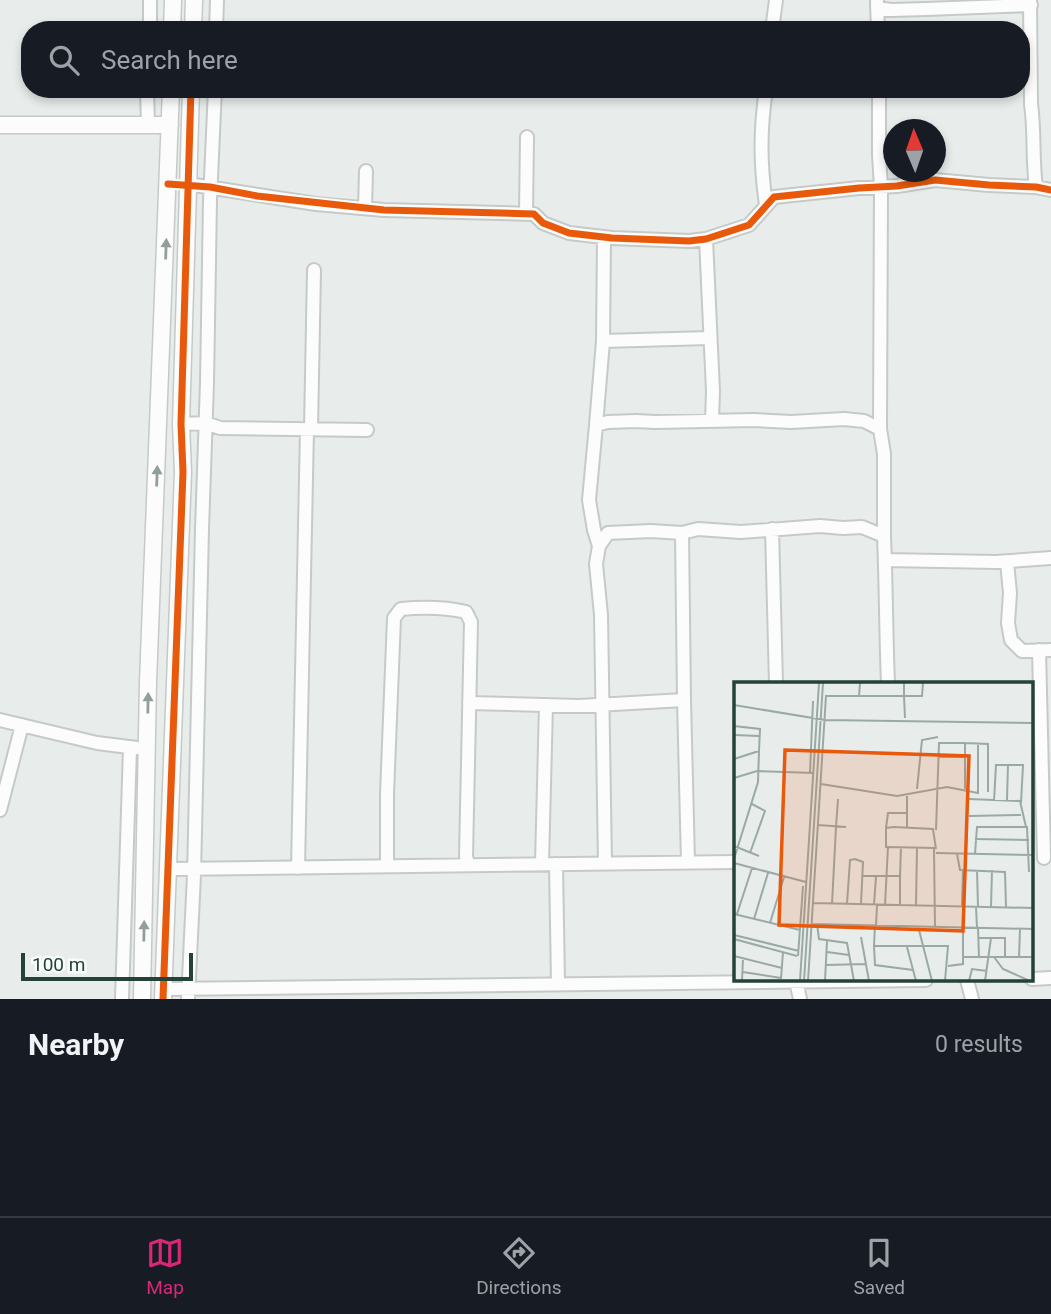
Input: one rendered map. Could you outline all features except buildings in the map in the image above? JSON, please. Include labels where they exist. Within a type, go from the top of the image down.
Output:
[{"type":"street","points":[[150,0],[150,21]]},
{"type":"street","points":[[172,21],[173,0]]},
{"type":"street","points":[[193,21],[194,0]]},
{"type":"street","points":[[216,21],[217,0]]},
{"type":"street","points":[[773,21],[776,0]]},
{"type":"street","points":[[877,4],[891,10],[1030,2],[1032,144],[1036,187]]},
{"type":"street","points":[[147,98],[148,125]]},
{"type":"street","points":[[142,999],[148,682],[171,98]]},
{"type":"street","points":[[191,98],[181,424],[183,472],[163,994],[378,993],[554,984],[734,982]]},
{"type":"street","points":[[188,994],[194,869],[210,187],[215,98]]},
{"type":"street","points":[[765,98],[760,156],[766,205]]},
{"type":"street","points":[[879,98],[880,429],[884,454],[888,682]]},
{"type":"street","points":[[0,125],[170,125]]},
{"type":"street","points":[[526,214],[527,136]]},
{"type":"street","points":[[365,208],[366,171]]},
{"type":"street","points":[[168,184],[188,184],[257,196],[365,208],[534,214],[543,223],[569,233],[648,240],[705,239],[749,225],[774,197],[935,180],[1051,190]]},
{"type":"street","points":[[599,546],[589,500],[603,341],[604,237]]},
{"type":"street","points":[[705,239],[713,391],[712,421]]},
{"type":"street","points":[[298,868],[314,270]]},
{"type":"street","points":[[603,341],[709,338]]},
{"type":"street","points":[[596,425],[608,422],[791,422],[844,419],[864,421],[880,429]]},
{"type":"street","points":[[181,424],[206,423],[220,428],[367,430]]},
{"type":"street","points":[[605,864],[601,615],[596,564],[599,546],[608,533],[682,533],[698,529],[741,531],[820,526],[862,527],[884,536]]},
{"type":"street","points":[[772,528],[776,682]]},
{"type":"street","points":[[682,533],[688,862]]},
{"type":"street","points":[[885,560],[1007,562],[1051,558]]},
{"type":"street","points":[[1007,562],[1010,593],[1008,623],[1011,640],[1022,651],[1045,650],[1042,858]]},
{"type":"street","points":[[387,866],[394,618],[401,609],[420,607],[466,612],[471,622],[466,856],[468,865]]},
{"type":"street","points":[[469,703],[579,706],[684,700]]},
{"type":"street","points":[[542,864],[546,705]]},
{"type":"street","points":[[0,720],[97,743],[147,748]]},
{"type":"street","points":[[0,810],[22,726]]},
{"type":"street","points":[[122,999],[130,748]]},
{"type":"street","points":[[169,869],[734,862]]},
{"type":"street","points":[[551,999],[554,984],[556,864]]},
{"type":"street","points":[[968,982],[972,999]]},
{"type":"cycle path","points":[[163,999],[183,472],[181,424],[191,98]]},
{"type":"cycle path","points":[[168,184],[384,210],[534,214],[543,223],[569,233],[612,238],[689,241],[706,239],[749,225],[774,197],[935,180],[1051,190]]}]
